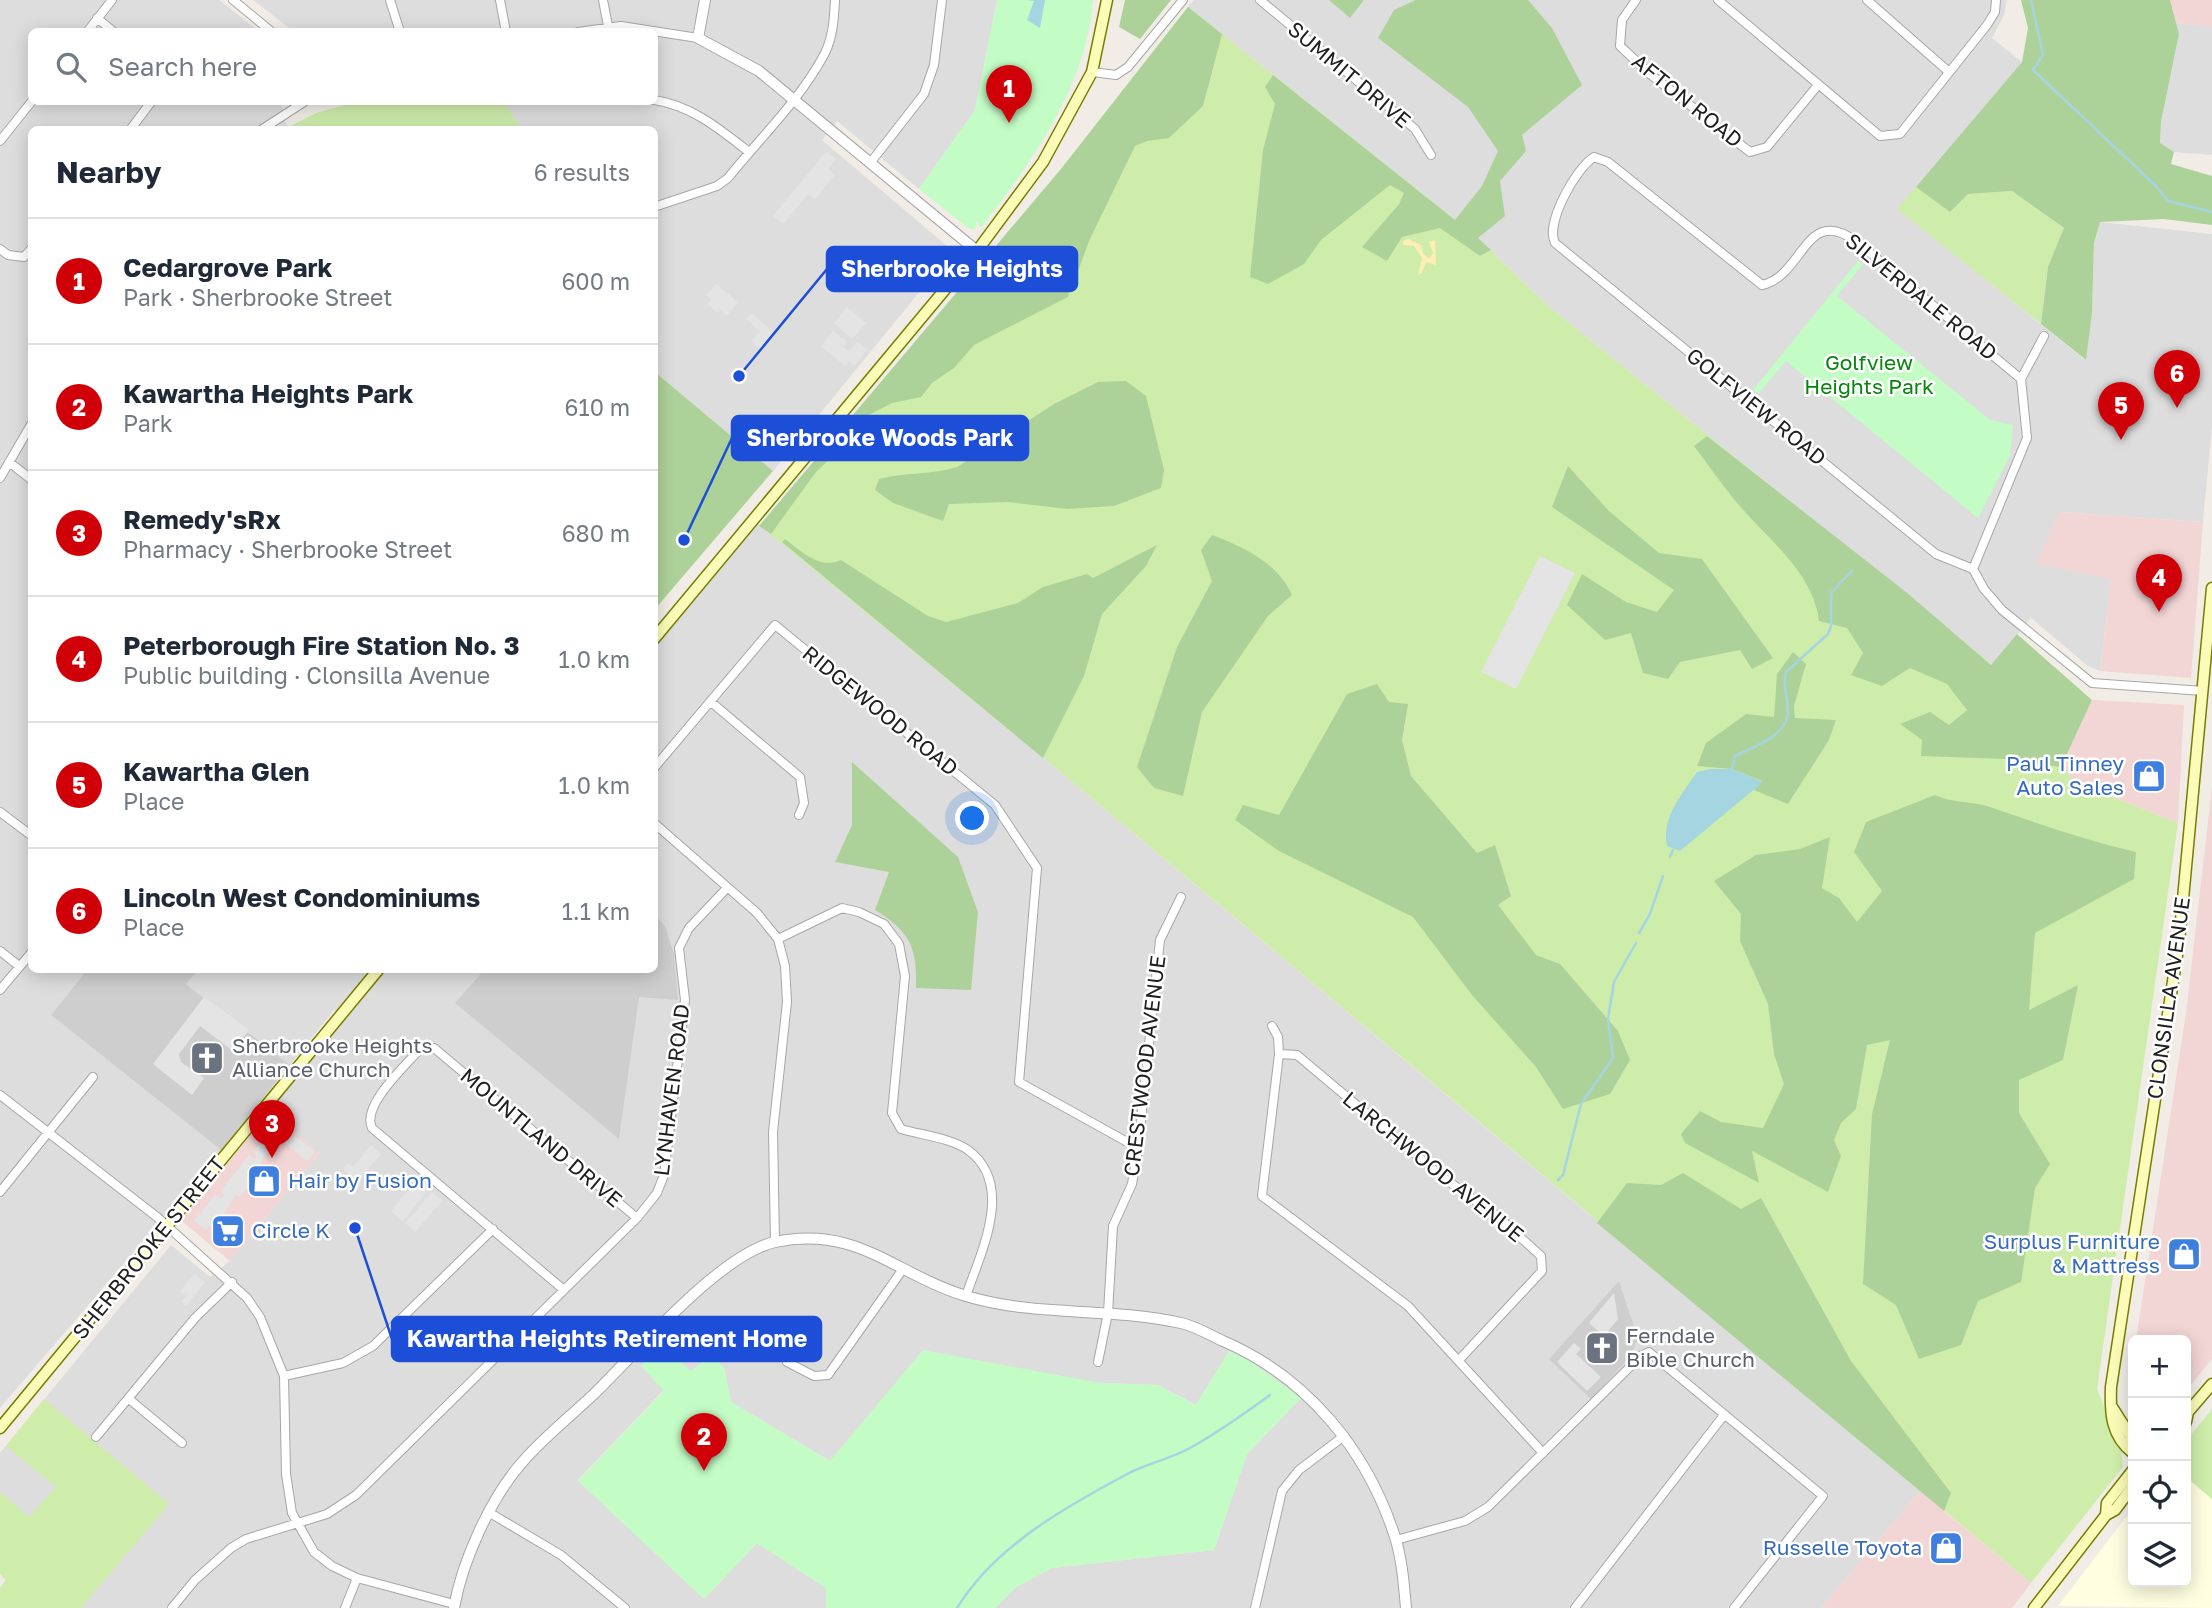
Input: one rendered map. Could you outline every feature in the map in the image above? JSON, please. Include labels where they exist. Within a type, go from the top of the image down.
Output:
[{"type":"main road","points":[[658,634],[978,251],[1043,162],[1092,72],[1107,0]]},
{"type":"main road","name":"CLONSILLA AVENUE","points":[[2128,1447],[2115,1433],[2112,1377],[2179,942],[2212,588]]},
{"type":"main road","name":"SHERBROOKE STREET","points":[[0,1428],[376,973]]},
{"type":"main road","points":[[2191,1411],[2212,1384]]},
{"type":"main road","points":[[2112,1407],[2128,1432]]},
{"type":"main road","points":[[2106,1515],[2107,1503],[2128,1476]]},
{"type":"main road","points":[[2034,1608],[2106,1515],[2115,1510],[2128,1493]]},
{"type":"street","points":[[90,28],[113,0]]},
{"type":"street","points":[[233,0],[267,28]]},
{"type":"street","points":[[390,0],[399,28]]},
{"type":"street","points":[[500,0],[505,28]]},
{"type":"street","points":[[603,0],[608,26]]},
{"type":"street","points":[[698,38],[705,0]]},
{"type":"street","points":[[658,206],[717,186],[749,152],[794,99],[825,52],[832,29],[835,0]]},
{"type":"street","points":[[871,162],[924,94],[934,65],[942,0]]},
{"type":"street","points":[[1092,72],[1116,75],[1128,67],[1183,0]]},
{"type":"street","name":"SUMMIT DRIVE","points":[[1260,0],[1415,129],[1431,155]]},
{"type":"street","name":"AFTON ROAD","points":[[1636,0],[1622,20],[1620,46],[1650,74],[1750,152],[1767,147],[1818,85]]},
{"type":"street","points":[[1717,0],[1881,136],[1900,134],[1995,12],[1996,0]]},
{"type":"street","points":[[1867,0],[1949,72]]},
{"type":"street","points":[[97,18],[109,28]]},
{"type":"street","points":[[598,28],[637,28]]},
{"type":"street","points":[[658,30],[698,38],[748,64],[978,251]]},
{"type":"street","points":[[658,100],[670,102],[715,125],[749,152]]},
{"type":"street","points":[[0,141],[29,105]]},
{"type":"street","points":[[133,126],[149,105]]},
{"type":"street","points":[[267,126],[299,105]]},
{"type":"street","name":"SILVERDALE ROAD","points":[[1551,231],[1577,174],[1584,163],[1594,157],[1608,162],[1762,285],[1775,282],[1822,230],[1834,228],[1857,242],[2021,379]]},
{"type":"street","name":"GOLFVIEW ROAD","points":[[1551,231],[1555,243],[1936,554],[1973,569]]},
{"type":"street","points":[[0,249],[8,255],[24,257],[28,252]]},
{"type":"street","points":[[2044,336],[2021,379],[2027,438],[2011,480],[1981,542],[1973,569],[1984,589],[2001,610],[2092,682],[2203,691]]},
{"type":"street","points":[[0,478],[28,430]]},
{"type":"street","points":[[9,462],[28,477]]},
{"type":"street","name":"RIDGEWOOD ROAD","points":[[658,763],[775,625],[995,805],[1037,868],[1018,1082],[1138,1148]]},
{"type":"street","points":[[711,702],[800,777],[804,803],[799,815]]},
{"type":"street","points":[[0,811],[28,833]]},
{"type":"street","points":[[658,826],[757,914],[778,939],[785,966],[787,1002],[773,1132],[775,1242]]},
{"type":"street","name":"LYNHAVEN ROAD","points":[[172,1608],[195,1580],[231,1548],[295,1522],[327,1514],[356,1495],[637,1218],[657,1193],[664,1175],[685,1000],[679,948],[689,928],[727,888]]},
{"type":"street","name":"CRESTWOOD AVENUE","points":[[1098,1362],[1108,1313],[1113,1226],[1132,1184],[1138,1148],[1160,940],[1181,897]]},
{"type":"street","points":[[778,939],[814,919],[842,908],[859,912],[884,924],[899,944],[905,976],[892,1113],[901,1129],[968,1150],[985,1171],[993,1191],[992,1216],[966,1296]]},
{"type":"street","points":[[0,951],[19,966]]},
{"type":"street","points":[[0,990],[28,956]]},
{"type":"street","points":[[1272,1026],[1278,1037],[1279,1054],[1262,1196],[1408,1306],[1544,1453]]},
{"type":"street","name":"MOUNTLAND DRIVE","points":[[564,1290],[382,1137],[369,1122],[373,1104],[420,1049],[434,1048],[637,1218]]},
{"type":"street","name":"LARCHWOOD AVENUE","points":[[1279,1054],[1297,1055],[1440,1175],[1500,1218],[1541,1256],[1542,1271],[1459,1360]]},
{"type":"street","points":[[0,1192],[93,1077]]},
{"type":"street","points":[[0,1096],[167,1226],[232,1282],[260,1317],[284,1376],[286,1474],[295,1522],[314,1552],[332,1566],[357,1578],[454,1606],[473,1543],[519,1466],[693,1296],[740,1259],[775,1242],[817,1237],[850,1243],[966,1296],[1008,1306],[1108,1313],[1183,1323],[1253,1354],[1300,1388],[1344,1436],[1377,1490],[1396,1540],[1406,1608]]},
{"type":"street","points":[[284,1376],[343,1363],[373,1346],[493,1229]]},
{"type":"street","points":[[787,1362],[814,1376],[828,1375],[903,1269]]},
{"type":"street","points":[[96,1437],[195,1318],[232,1282]]},
{"type":"street","points":[[1396,1540],[1465,1521],[1488,1507],[1641,1356],[1649,1352],[1823,1496],[1734,1608]]},
{"type":"street","points":[[129,1399],[182,1443]]},
{"type":"street","points":[[1575,1608],[1724,1415]]},
{"type":"street","points":[[1255,1608],[1282,1491],[1299,1469],[1344,1436]]},
{"type":"street","points":[[490,1513],[561,1555],[625,1608]]},
{"type":"street","points":[[345,1608],[357,1578]]},
{"type":"shaded area","points":[[0,0],[219,0],[255,28],[28,28],[28,105],[282,105],[287,126],[28,126],[28,973],[85,973],[51,1015],[221,1150],[0,1408]]},
{"type":"shaded area","points":[[253,0],[997,0],[975,110],[919,189],[837,121],[822,140],[953,251],[773,471],[658,375],[658,126],[520,126],[505,105],[658,105],[658,28],[289,28]]},
{"type":"shaded area","points":[[1194,0],[2007,0],[2004,15],[1992,38],[2022,62],[1898,209],[2085,360],[2092,313],[2094,243],[2100,222],[2212,234],[2212,427],[2203,522],[2059,512],[2111,579],[2100,671],[2088,666],[2031,618],[1992,665],[1548,306],[1478,238],[1188,7]]},
{"type":"shaded area","points":[[2170,0],[2212,0],[2212,27],[2176,23]]},
{"type":"shaded area","points":[[2176,23],[2212,27],[2212,155],[2174,152],[2160,144],[2161,122],[2179,34]]},
{"type":"shaded area","points":[[826,152],[836,159],[828,169],[835,175],[815,199],[808,194],[783,224],[773,216]]},
{"type":"shaded area","points":[[716,284],[738,302],[727,316],[707,304],[711,299],[706,295]]},
{"type":"shaded area","points":[[847,307],[866,323],[852,339],[834,323]]},
{"type":"shaded area","points":[[751,313],[776,334],[762,350],[751,342],[760,331],[746,319]]},
{"type":"shaded area","points":[[833,331],[847,342],[843,347],[849,351],[857,342],[867,350],[854,366],[849,361],[845,366],[821,346]]},
{"type":"shaded area","points":[[2059,512],[2203,522],[2191,678],[2100,671],[2111,579],[2036,564]]},
{"type":"shaded area","points":[[757,523],[1052,765],[1920,1491],[1821,1608],[995,1608],[1016,1587],[1052,1568],[1214,1550],[1247,1454],[1301,1398],[1248,1360],[1229,1351],[1196,1405],[1158,1385],[1100,1383],[846,1444],[830,1461],[731,1402],[724,1368],[712,1356],[664,1390],[578,1480],[704,1599],[757,1543],[826,1588],[826,1608],[0,1608],[0,1588],[6,1580],[0,1574],[0,1453],[171,1245],[210,1277],[230,1261],[319,1153],[270,1112],[342,1016],[334,1010],[290,1065],[186,984],[195,973],[658,973],[658,641]]},
{"type":"shaded area","points":[[1540,556],[1575,573],[1516,689],[1481,672]]},
{"type":"shaded area","points":[[2092,700],[2184,705],[2178,823],[2074,782],[2061,767]]},
{"type":"shaded area","points":[[2212,787],[2212,1359],[2191,1385],[2191,1335],[2137,1335],[2186,1013]]},
{"type":"shaded area","points":[[658,918],[665,926],[674,954],[678,1000],[639,997],[619,1139],[455,1003],[481,973],[658,973]]},
{"type":"shaded area","points":[[85,973],[195,973],[186,984],[290,1065],[221,1150],[51,1015]]},
{"type":"shaded area","points":[[204,997],[249,1030],[233,1051],[200,1026],[179,1054],[181,1062],[204,1078],[192,1095],[153,1064]]},
{"type":"shaded area","points":[[270,1112],[319,1153],[230,1261],[183,1222],[183,1217]]},
{"type":"shaded area","points":[[284,1127],[315,1151],[307,1161],[277,1137]]},
{"type":"shaded area","points":[[264,1138],[274,1146],[260,1164],[263,1167],[240,1197],[236,1195],[214,1228],[210,1226],[206,1230],[194,1221],[215,1195],[221,1199],[224,1195],[220,1192],[249,1155],[255,1159],[257,1156],[253,1152]]},
{"type":"shaded area","points":[[371,1145],[381,1154],[358,1181],[343,1169],[348,1163],[353,1167]]},
{"type":"shaded area","points":[[416,1180],[428,1190],[403,1221],[391,1211]]},
{"type":"shaded area","points":[[432,1192],[442,1201],[415,1232],[405,1223]]},
{"type":"shaded area","points":[[194,1274],[205,1282],[186,1306],[181,1302],[186,1296],[180,1291]]},
{"type":"shaded area","points":[[1619,1281],[1638,1339],[1629,1358],[1591,1399],[1549,1359]]},
{"type":"shaded area","points":[[1614,1293],[1618,1319],[1604,1336],[1589,1323]]},
{"type":"shaded area","points":[[1574,1343],[1581,1349],[1576,1354],[1601,1377],[1587,1391],[1557,1362]]},
{"type":"shaded area","points":[[2191,1481],[2212,1499],[2212,1608],[2058,1606],[2128,1515],[2128,1587],[2191,1587]]},
{"type":"shaded area","points":[[1920,1491],[2031,1583],[2012,1608],[1821,1608]]},
{"type":"green space","points":[[997,0],[1093,0],[1089,32],[1080,63],[1054,122],[1000,203],[981,228],[977,221],[975,230],[968,228],[919,189],[975,110]]},
{"type":"green space","points":[[1125,0],[1171,0],[1140,39],[1119,27]]},
{"type":"green space","points":[[1329,0],[1364,0],[1350,18]]},
{"type":"green space","points":[[1416,0],[1528,0],[1552,28],[1582,85],[1522,135],[1526,151],[1500,181],[1505,216],[1478,238],[1491,250],[1480,256],[1440,228],[1402,237],[1387,261],[1362,247],[1399,204],[1404,193],[1390,185],[1321,240],[1304,264],[1268,284],[1250,277],[1263,150],[1275,104],[1265,87],[1273,75],[1455,220],[1482,186],[1498,151],[1468,107],[1378,38],[1394,10]]},
{"type":"green space","points":[[2021,0],[2170,0],[2179,34],[2161,122],[2160,143],[2174,152],[2171,164],[2212,176],[2212,225],[2164,219],[2100,222],[2094,243],[2092,313],[2086,360],[2041,324],[2048,267],[2064,228],[2012,191],[1968,194],[1950,212],[1916,187],[2022,62],[2028,28]]},
{"type":"green space","points":[[1188,7],[1478,238],[1548,306],[1992,665],[2074,782],[2178,823],[2097,1389],[2121,1449],[2123,1467],[2031,1583],[1052,765],[760,526],[1061,169]]},
{"type":"green space","points":[[1188,7],[1222,34],[1203,106],[1169,138],[1147,141],[1135,146],[1089,241],[1077,274],[1071,281],[1068,297],[974,345],[954,368],[932,383],[921,397],[892,403],[863,418],[833,456],[816,472],[771,534],[759,526],[1061,169]]},
{"type":"green space","points":[[345,105],[505,105],[520,126],[291,126],[316,113]]},
{"type":"green space","points":[[1916,187],[1950,211],[1968,194],[2012,191],[2065,229],[2048,267],[2041,324],[1897,209]]},
{"type":"green space","name":"Golfview Heights Park","points":[[1858,261],[1863,264],[1837,296],[1990,420],[2013,425],[2010,456],[1978,518],[1786,361],[1758,394],[1753,390]]},
{"type":"green space","points":[[658,375],[773,471],[658,605]]},
{"type":"green space","points":[[1126,381],[1146,396],[1164,470],[1161,488],[1114,506],[1067,509],[1008,502],[949,504],[943,521],[893,503],[875,490],[879,479],[957,467],[1054,404],[1098,382]]},
{"type":"green space","points":[[1707,436],[1906,592],[1991,665],[2017,634],[2092,700],[2061,767],[2006,759],[1921,756],[1922,740],[1900,724],[1930,712],[1949,725],[1967,710],[1947,684],[1910,668],[1882,686],[1851,675],[1863,653],[1847,628],[1819,621],[1815,603],[1797,570],[1733,498],[1694,446]]},
{"type":"green space","points":[[1568,466],[1609,511],[1659,553],[1702,559],[1773,658],[1752,669],[1740,650],[1680,662],[1668,679],[1643,673],[1631,633],[1605,640],[1567,605],[1582,574],[1626,602],[1657,612],[1674,590],[1552,507]]},
{"type":"green space","points":[[1212,535],[1248,551],[1269,565],[1292,595],[1268,616],[1202,712],[1183,796],[1154,788],[1137,767],[1177,647],[1212,581],[1201,550]]},
{"type":"green space","points":[[785,539],[818,561],[826,563],[841,560],[928,616],[946,622],[1018,603],[1043,587],[1087,574],[1093,578],[1157,545],[1146,566],[1102,614],[1084,676],[1043,758],[782,542]]},
{"type":"green space","points":[[1793,652],[1806,664],[1794,706],[1795,718],[1836,720],[1829,740],[1788,804],[1754,790],[1762,781],[1732,769],[1697,766],[1706,743],[1746,714],[1774,717],[1777,674]]},
{"type":"green space","points":[[1377,684],[1389,702],[1408,704],[1402,740],[1411,776],[1477,853],[1495,845],[1511,896],[1498,905],[1536,955],[1560,964],[1618,1031],[1630,1060],[1610,1094],[1563,1109],[1536,1067],[1472,995],[1413,917],[1279,851],[1235,820],[1243,805],[1279,815],[1347,694]]},
{"type":"green space","points":[[852,762],[958,857],[978,912],[971,990],[916,988],[915,961],[909,942],[904,933],[875,910],[889,872],[835,862],[852,825]]},
{"type":"green space","points":[[1935,795],[1987,806],[2079,837],[2136,852],[2134,879],[2035,933],[2029,1010],[2078,985],[2063,1060],[2019,1080],[2019,1113],[2050,1164],[2035,1188],[2021,1282],[1978,1301],[1961,1345],[1919,1359],[1896,1305],[1863,1284],[1872,1114],[1890,1040],[1867,1045],[1856,1109],[1841,1123],[1834,1140],[1841,1156],[1828,1192],[1752,1151],[1759,1183],[1685,1143],[1681,1134],[1700,1111],[1721,1122],[1763,1128],[1784,1084],[1774,1054],[1768,1004],[1740,941],[1741,914],[1714,881],[1756,855],[1800,849],[1830,837],[1822,888],[1839,898],[1857,922],[1882,891],[1854,852],[1866,822]]},
{"type":"green space","points":[[1683,1173],[1741,1209],[1761,1198],[1851,1361],[1951,1493],[1944,1511],[1597,1223],[1627,1183],[1661,1185]]},
{"type":"green space","points":[[662,1345],[691,1371],[712,1355],[724,1368],[731,1402],[830,1461],[923,1350],[1100,1383],[1158,1385],[1196,1405],[1229,1351],[1248,1360],[1301,1398],[1247,1454],[1214,1550],[1052,1568],[1016,1587],[995,1608],[826,1608],[826,1588],[757,1543],[704,1599],[578,1481],[664,1391],[641,1366]]},
{"type":"green space","points":[[44,1399],[169,1504],[81,1608],[0,1608],[0,1588],[6,1580],[0,1574],[0,1492],[29,1517],[56,1487],[6,1446]]},
{"type":"green space","points":[[2212,1409],[2212,1499],[2191,1481],[2191,1435]]},
{"type":"sand","points":[[1408,239],[1421,245],[1423,253],[1429,259],[1433,253],[1429,242],[1435,240],[1436,265],[1426,262],[1422,273],[1418,275],[1422,258],[1414,246],[1403,245],[1403,241]]},
{"type":"water","points":[[1026,0],[1045,0],[1040,28],[1027,20],[1034,1]]},
{"type":"water","points":[[1732,769],[1763,782],[1680,851],[1667,846],[1667,826],[1679,798],[1697,772]]},
{"type":"waterway","points":[[2031,0],[2043,55],[2033,70],[2156,186],[2168,201],[2212,212]]},
{"type":"waterway","points":[[1732,769],[1735,756],[1768,740],[1782,727],[1788,711],[1786,672],[1828,634],[1831,626],[1831,593],[1852,571]]},
{"type":"waterway","points":[[1670,857],[1673,850]]},
{"type":"waterway","points":[[1639,933],[1650,914],[1663,876]]},
{"type":"waterway","points":[[1558,1180],[1563,1175],[1581,1104],[1613,1058],[1608,1019],[1614,982],[1636,943]]},
{"type":"waterway","points":[[957,1608],[973,1585],[1012,1546],[1058,1513],[1131,1472],[1176,1455],[1201,1442],[1270,1395]]},
{"type":"place","name":"Cedargrove Park","points":[[1009,123]]},
{"type":"place","name":"Sherbrooke Heights","points":[[739,376]]},
{"type":"place","name":"Lincoln West Condominiums","points":[[2177,408]]},
{"type":"place","name":"Kawartha Glen","points":[[2121,440]]},
{"type":"place","name":"Sherbrooke Woods Park","points":[[684,540]]},
{"type":"place","name":"Peterborough Fire Station No. 3","points":[[2159,612]]},
{"type":"place","name":"Paul Tinney Auto Sales","points":[[2149,776]]},
{"type":"place","name":"Sherbrooke Heights Alliance Church","points":[[207,1058]]},
{"type":"place","name":"Remedy'sRx","points":[[272,1158]]},
{"type":"place","name":"Hair by Fusion","points":[[264,1181]]},
{"type":"place","name":"Kawartha Heights Retirement Home","points":[[355,1228]]},
{"type":"place","name":"Circle K","points":[[228,1231]]},
{"type":"place","name":"Surplus Furniture & Mattress","points":[[2184,1254]]},
{"type":"place","name":"Ferndale Bible Church","points":[[1602,1348]]},
{"type":"place","name":"Kawartha Heights Park","points":[[704,1471]]},
{"type":"place","name":"Russelle Toyota","points":[[1946,1548]]}]
